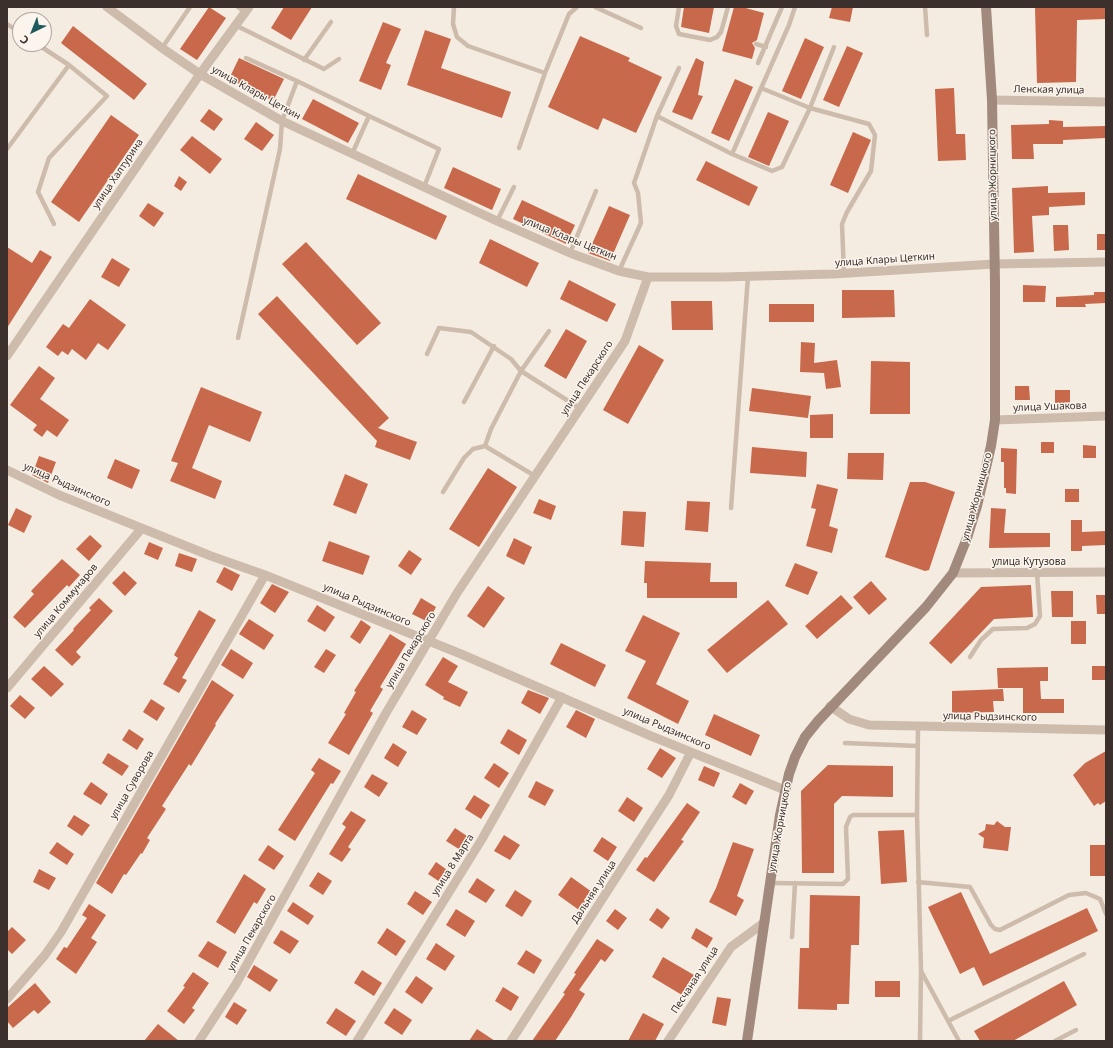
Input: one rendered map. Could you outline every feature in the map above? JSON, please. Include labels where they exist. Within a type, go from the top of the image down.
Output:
[{"type":"main road","name":"улица Жорницкого","points":[[747,1041],[785,790],[795,757],[806,737],[830,706],[926,607],[953,573],[967,538],[977,506],[991,446],[995,420],[994,264],[992,100],[986,7]]},
{"type":"street","name":"улица Клары Цеткин","points":[[107,7],[200,74],[282,121],[497,221],[570,253],[619,271],[648,277],[748,276],[844,274],[994,264],[1106,262]]},
{"type":"street","name":"улица Халтурина","points":[[7,356],[200,74],[236,25],[244,9]]},
{"type":"street","name":"Ленская улица","points":[[992,100],[1106,102]]},
{"type":"street","name":"улица Пекарского","points":[[199,1041],[236,984],[386,713],[429,643],[457,593],[581,409],[625,340],[648,277]]},
{"type":"street","name":"улица Ушакова","points":[[995,420],[1106,416]]},
{"type":"street","name":"улица Рыдзинского","points":[[7,470],[59,495],[265,575],[429,643],[461,654],[691,752],[785,790]]},
{"type":"street","name":"улица Коммунаров","points":[[7,688],[142,528]]},
{"type":"street","name":"улица Кутузова","points":[[953,573],[1106,572]]},
{"type":"street","name":"улица Суворова","points":[[7,999],[41,960],[60,932],[265,575]]},
{"type":"street","name":"улица 8 Марта","points":[[357,1041],[482,839],[562,697]]},
{"type":"street","name":"улица Рыдзинского","points":[[830,706],[849,719],[869,725],[1106,730]]},
{"type":"street","name":"Дальняя улица","points":[[511,1041],[669,795],[691,752]]},
{"type":"street","name":"Песчаная улица","points":[[668,1041],[731,946],[765,922]]},
{"type":"lane","points":[[162,48],[190,7]]},
{"type":"lane","points":[[454,7],[453,24],[457,37],[468,46],[545,74]]},
{"type":"lane","points":[[519,148],[545,74],[569,14],[577,7]]},
{"type":"lane","points":[[595,7],[640,28]]},
{"type":"lane","points":[[679,7],[676,26],[679,34],[710,40],[717,37],[721,32],[728,7]]},
{"type":"lane","points":[[758,63],[782,7]]},
{"type":"lane","points":[[732,154],[795,7]]},
{"type":"lane","points":[[925,7],[927,35]]},
{"type":"lane","points":[[304,60],[331,22]]},
{"type":"lane","points":[[236,25],[324,69],[339,59]]},
{"type":"lane","points":[[756,44],[766,46]]},
{"type":"lane","points":[[657,116],[732,154],[772,171],[782,167],[810,108],[834,47]]},
{"type":"lane","points":[[49,52],[69,65],[107,96],[49,158],[38,192],[54,224]]},
{"type":"lane","points":[[246,58],[439,149],[424,187]]},
{"type":"lane","points":[[7,149],[69,65]]},
{"type":"lane","points":[[619,271],[641,223],[638,193],[634,183],[657,116],[679,68]]},
{"type":"lane","points":[[238,338],[280,149],[282,121],[297,81]]},
{"type":"lane","points":[[761,88],[810,108],[869,124],[875,135],[871,171],[846,212],[842,224],[844,274]]},
{"type":"lane","points":[[352,154],[369,116]]},
{"type":"lane","points":[[497,221],[514,187]]},
{"type":"lane","points":[[570,253],[596,192]]},
{"type":"lane","points":[[731,508],[748,276]]},
{"type":"lane","points":[[427,354],[439,328],[471,332],[494,346],[511,359],[521,371],[581,409]]},
{"type":"lane","points":[[485,446],[491,428],[521,371],[549,331]]},
{"type":"lane","points":[[464,402],[494,346]]},
{"type":"lane","points":[[443,492],[464,458],[473,449],[485,446],[535,476]]},
{"type":"lane","points":[[970,658],[981,640],[994,629],[1027,628],[1035,624],[1040,616],[1037,573]]},
{"type":"lane","points":[[918,726],[917,815],[921,970],[920,1041]]},
{"type":"lane","points":[[845,743],[918,746]]},
{"type":"lane","points":[[770,883],[837,884],[846,882],[848,879],[846,826],[850,817],[853,815],[917,815]]},
{"type":"lane","points":[[918,882],[970,887],[991,925],[995,929],[1000,930],[1069,895],[1086,893],[1100,899],[1106,914]]},
{"type":"lane","points":[[792,937],[795,883]]},
{"type":"lane","points":[[948,1022],[1084,954]]},
{"type":"lane","points":[[921,970],[959,1041]]},
{"type":"lane","points":[[1055,1041],[1076,1030]]},
{"type":"building","points":[[209,7],[226,18],[197,60],[180,49]]},
{"type":"building","points":[[284,7],[312,7],[291,40],[271,28]]},
{"type":"building","points":[[684,7],[714,7],[709,33],[681,27]]},
{"type":"building","points":[[734,7],[742,7],[764,13],[757,40],[752,43],[755,48],[752,59],[722,51]]},
{"type":"building","points":[[832,7],[853,7],[850,22],[829,18]]},
{"type":"building","points":[[1035,7],[1106,7],[1106,19],[1077,20],[1076,82],[1037,83]]},
{"type":"building","points":[[383,22],[401,29],[386,63],[391,65],[381,90],[359,81]]},
{"type":"building","points":[[73,26],[147,84],[134,100],[61,43]]},
{"type":"building","points":[[425,30],[451,39],[441,68],[511,92],[502,118],[407,85]]},
{"type":"building","points":[[580,36],[630,58],[628,61],[662,77],[636,133],[603,118],[598,130],[548,107]]},
{"type":"building","points":[[805,38],[824,47],[801,99],[782,91]]},
{"type":"building","points":[[847,46],[863,53],[839,107],[823,100]]},
{"type":"building","points":[[239,58],[284,79],[273,101],[229,79]]},
{"type":"building","points":[[696,58],[704,62],[698,95],[703,96],[692,120],[672,112]]},
{"type":"building","points":[[735,79],[753,87],[729,141],[711,133]]},
{"type":"building","points":[[954,88],[956,134],[965,134],[966,160],[938,161],[935,89]]},
{"type":"building","points":[[313,99],[359,123],[348,143],[302,119]]},
{"type":"building","points":[[209,109],[223,119],[214,131],[200,121]]},
{"type":"building","points":[[768,112],[789,121],[769,166],[748,157]]},
{"type":"building","points":[[111,115],[139,135],[79,222],[51,202]]},
{"type":"building","points":[[1049,120],[1063,121],[1063,127],[1106,126],[1106,138],[1063,140],[1063,144],[1033,144],[1034,159],[1012,159],[1011,125],[1049,124]]},
{"type":"building","points":[[256,122],[274,135],[262,151],[244,139]]},
{"type":"building","points":[[853,132],[871,140],[848,193],[830,185]]},
{"type":"building","points":[[192,136],[222,159],[210,174],[180,150]]},
{"type":"building","points":[[706,161],[758,187],[749,206],[696,180]]},
{"type":"building","points":[[453,167],[501,189],[492,210],[444,188]]},
{"type":"building","points":[[358,174],[447,216],[436,240],[346,199]]},
{"type":"building","points":[[179,176],[187,182],[181,191],[174,186]]},
{"type":"building","points":[[1048,186],[1048,193],[1085,192],[1085,205],[1049,207],[1049,215],[1032,216],[1034,252],[1014,253],[1012,188]]},
{"type":"building","points":[[522,200],[575,225],[566,244],[513,219]]},
{"type":"building","points":[[148,203],[164,213],[154,227],[139,216]]},
{"type":"building","points":[[609,206],[630,215],[610,261],[588,253]]},
{"type":"building","points":[[1053,225],[1068,225],[1069,250],[1054,251]]},
{"type":"building","points":[[1097,234],[1106,234],[1106,250],[1097,250]]},
{"type":"building","points":[[490,239],[539,263],[527,287],[479,263]]},
{"type":"building","points":[[306,242],[381,323],[357,345],[282,264]]},
{"type":"building","points":[[7,247],[32,263],[40,250],[52,257],[7,328]]},
{"type":"building","points":[[112,258],[130,269],[119,287],[101,277]]},
{"type":"building","points":[[569,280],[616,304],[607,322],[560,299]]},
{"type":"building","points":[[1023,285],[1046,286],[1045,302],[1023,302]]},
{"type":"building","points":[[842,290],[894,290],[895,317],[842,318]]},
{"type":"building","points":[[1094,292],[1106,292],[1106,303],[1085,304],[1086,307],[1056,307],[1056,297],[1094,295]]},
{"type":"building","points":[[277,296],[389,418],[378,428],[417,442],[410,460],[375,447],[377,441],[258,314]]},
{"type":"building","points":[[90,299],[126,325],[108,350],[98,343],[86,360],[72,349],[68,355],[62,351],[58,356],[46,347],[63,324],[69,328]]},
{"type":"building","points":[[671,301],[712,301],[713,330],[672,330]]},
{"type":"building","points":[[769,304],[814,304],[814,322],[769,322]]},
{"type":"building","points":[[566,329],[587,341],[566,379],[544,366]]},
{"type":"building","points":[[801,342],[815,343],[814,363],[837,360],[841,387],[826,389],[824,373],[800,372]]},
{"type":"building","points":[[639,345],[664,360],[628,424],[603,410]]},
{"type":"building","points":[[871,361],[910,362],[910,414],[870,414]]},
{"type":"building","points":[[39,366],[55,378],[40,399],[69,420],[57,437],[47,430],[42,437],[33,430],[37,425],[10,405]]},
{"type":"building","points":[[1015,386],[1029,386],[1030,400],[1015,400]]},
{"type":"building","points":[[201,387],[262,412],[250,442],[209,425],[192,468],[222,481],[215,499],[170,481],[178,463],[171,461]]},
{"type":"building","points":[[752,388],[811,396],[808,418],[749,411]]},
{"type":"building","points":[[1055,390],[1070,390],[1070,403],[1055,403]]},
{"type":"building","points":[[833,414],[833,438],[810,438],[810,415]]},
{"type":"building","points":[[1041,442],[1054,442],[1054,453],[1041,453]]},
{"type":"building","points":[[1083,445],[1096,446],[1096,458],[1083,458]]},
{"type":"building","points":[[752,447],[807,452],[806,477],[750,473]]},
{"type":"building","points":[[1001,448],[1017,449],[1016,494],[1006,493],[1006,488],[1004,488],[1004,462],[1001,462]]},
{"type":"building","points":[[848,453],[884,453],[883,480],[847,479]]},
{"type":"building","points":[[39,456],[56,462],[48,483],[32,475]]},
{"type":"building","points":[[115,459],[140,470],[132,489],[107,478]]},
{"type":"building","points":[[488,468],[517,487],[479,547],[449,529]]},
{"type":"building","points":[[345,474],[368,484],[356,514],[333,505]]},
{"type":"building","points":[[910,482],[925,482],[955,492],[929,570],[925,571],[885,557]]},
{"type":"building","points":[[817,484],[838,489],[829,526],[838,529],[832,553],[806,546],[816,509],[811,508]]},
{"type":"building","points":[[1065,489],[1079,489],[1079,502],[1065,502]]},
{"type":"building","points":[[539,499],[556,506],[551,520],[533,513]]},
{"type":"building","points":[[687,501],[710,502],[708,532],[685,530]]},
{"type":"building","points":[[16,508],[32,516],[24,533],[8,525]]},
{"type":"building","points":[[991,508],[1006,509],[1004,533],[1050,533],[1050,547],[989,548]]},
{"type":"building","points":[[623,511],[646,512],[644,547],[621,545]]},
{"type":"building","points":[[1071,520],[1082,520],[1082,532],[1106,531],[1106,545],[1082,546],[1082,551],[1071,551]]},
{"type":"building","points":[[90,535],[102,546],[89,561],[76,549]]},
{"type":"building","points":[[514,538],[532,547],[524,565],[506,556]]},
{"type":"building","points":[[329,541],[370,556],[363,575],[322,561]]},
{"type":"building","points":[[149,542],[163,548],[158,560],[144,554]]},
{"type":"building","points":[[409,550],[422,559],[411,575],[398,566]]},
{"type":"building","points":[[179,553],[197,559],[192,572],[175,566]]},
{"type":"building","points":[[62,559],[80,575],[69,587],[67,585],[25,628],[13,617],[34,594],[31,591]]},
{"type":"building","points":[[645,561],[711,563],[710,582],[737,582],[737,598],[647,598],[647,583],[644,583]]},
{"type":"building","points":[[795,563],[818,572],[808,595],[785,586]]},
{"type":"building","points":[[224,567],[240,575],[232,591],[216,582]]},
{"type":"building","points":[[124,571],[137,583],[125,596],[112,583]]},
{"type":"building","points":[[871,581],[887,599],[869,615],[853,597]]},
{"type":"building","points":[[272,584],[289,592],[275,613],[260,603]]},
{"type":"building","points":[[1031,585],[1033,617],[994,619],[951,664],[929,643],[981,587]]},
{"type":"building","points":[[488,586],[505,598],[484,628],[467,616]]},
{"type":"building","points":[[1051,591],[1073,591],[1073,617],[1052,617]]},
{"type":"building","points":[[841,595],[853,608],[817,639],[805,626]]},
{"type":"building","points":[[1096,595],[1106,595],[1106,614],[1097,614]]},
{"type":"building","points":[[99,598],[113,611],[76,652],[81,657],[72,666],[55,650],[91,610],[89,608]]},
{"type":"building","points":[[421,598],[436,607],[428,622],[412,614]]},
{"type":"building","points":[[768,600],[788,624],[727,673],[707,650]]},
{"type":"building","points":[[317,605],[335,617],[325,632],[307,621]]},
{"type":"building","points":[[199,610],[216,620],[182,678],[187,680],[179,693],[163,684],[178,658],[174,655]]},
{"type":"building","points":[[643,615],[680,633],[656,684],[689,701],[678,724],[627,698],[646,661],[625,651]]},
{"type":"building","points":[[249,619],[274,635],[264,650],[239,634]]},
{"type":"building","points":[[361,620],[371,627],[360,644],[350,637]]},
{"type":"building","points":[[1071,621],[1086,621],[1086,644],[1071,644]]},
{"type":"building","points":[[390,634],[406,644],[380,687],[383,689],[370,711],[373,713],[349,755],[328,743],[346,714],[344,713],[356,692],[354,691]]},
{"type":"building","points":[[561,643],[606,665],[595,687],[550,664]]},
{"type":"building","points":[[231,649],[253,663],[243,679],[221,665]]},
{"type":"building","points":[[326,649],[336,655],[324,673],[314,667]]},
{"type":"building","points":[[443,657],[458,666],[448,682],[468,692],[460,707],[443,699],[444,697],[425,685]]},
{"type":"building","points":[[44,666],[64,684],[51,697],[31,679]]},
{"type":"building","points":[[1092,666],[1105,666],[1105,680],[1092,680]]},
{"type":"building","points":[[1048,667],[1048,681],[1040,681],[1041,699],[1064,699],[1064,713],[1023,713],[1023,688],[998,688],[997,668]]},
{"type":"building","points":[[212,680],[234,695],[215,724],[216,725],[191,766],[189,764],[162,806],[166,809],[147,838],[150,840],[142,854],[141,853],[126,875],[124,874],[112,894],[96,883]]},
{"type":"building","points":[[1003,689],[1004,701],[993,701],[994,712],[952,713],[952,691]]},
{"type":"building","points":[[528,690],[549,698],[540,714],[521,703]]},
{"type":"building","points":[[20,695],[35,708],[25,719],[10,706]]},
{"type":"building","points":[[151,699],[165,708],[157,721],[143,712]]},
{"type":"building","points":[[412,710],[427,719],[417,735],[402,727]]},
{"type":"building","points":[[576,710],[595,719],[586,738],[566,727]]},
{"type":"building","points":[[714,714],[760,735],[751,756],[705,735]]},
{"type":"building","points":[[129,729],[144,739],[137,750],[122,740]]},
{"type":"building","points":[[508,729],[527,740],[519,755],[500,743]]},
{"type":"building","points":[[393,743],[407,752],[398,767],[384,758]]},
{"type":"building","points":[[660,748],[676,758],[662,778],[647,769]]},
{"type":"building","points":[[1106,751],[1106,801],[1100,805],[1098,803],[1094,806],[1073,775],[1085,763]]},
{"type":"building","points":[[108,753],[129,766],[122,776],[102,763]]},
{"type":"building","points":[[319,758],[341,771],[333,784],[331,783],[295,841],[278,830],[315,773],[311,770]]},
{"type":"building","points":[[494,763],[509,773],[499,788],[484,778]]},
{"type":"building","points":[[828,765],[893,766],[893,797],[842,796],[834,804],[834,873],[802,873],[801,791]]},
{"type":"building","points":[[704,766],[720,773],[714,787],[698,780]]},
{"type":"building","points":[[372,774],[388,783],[379,797],[364,787]]},
{"type":"building","points":[[536,781],[554,790],[545,806],[528,797]]},
{"type":"building","points":[[91,782],[108,794],[101,805],[83,794]]},
{"type":"building","points":[[740,783],[754,791],[746,805],[732,797]]},
{"type":"building","points":[[474,795],[490,805],[481,819],[465,809]]},
{"type":"building","points":[[627,797],[643,808],[634,822],[618,811]]},
{"type":"building","points":[[687,803],[700,812],[681,840],[684,841],[654,882],[636,870],[645,857],[647,858]]},
{"type":"building","points":[[351,811],[366,820],[348,847],[351,849],[342,862],[329,854],[346,827],[342,824]]},
{"type":"building","points":[[74,815],[90,825],[82,836],[67,826]]},
{"type":"building","points":[[997,821],[1005,827],[1011,827],[1008,851],[983,848],[984,838],[978,834],[985,830],[986,824],[994,825]]},
{"type":"building","points":[[455,828],[470,838],[462,851],[446,841]]},
{"type":"building","points":[[904,830],[907,882],[881,884],[878,831]]},
{"type":"building","points":[[504,835],[520,845],[510,860],[494,851]]},
{"type":"building","points":[[602,837],[617,847],[608,861],[593,851]]},
{"type":"building","points":[[57,842],[74,854],[67,865],[49,853]]},
{"type":"building","points":[[733,842],[754,849],[737,896],[744,900],[736,916],[709,902],[716,888]]},
{"type":"building","points":[[268,845],[284,856],[274,870],[258,860]]},
{"type":"building","points":[[1090,845],[1106,845],[1106,876],[1090,876]]},
{"type":"building","points":[[436,862],[450,872],[443,884],[428,874]]},
{"type":"building","points":[[39,869],[56,878],[49,890],[33,882]]},
{"type":"building","points":[[318,872],[332,881],[323,895],[309,886]]},
{"type":"building","points":[[244,874],[266,889],[257,904],[254,902],[235,934],[216,922]]},
{"type":"building","points":[[571,877],[592,892],[579,910],[558,895]]},
{"type":"building","points":[[477,878],[495,890],[486,903],[468,892]]},
{"type":"building","points":[[515,890],[532,901],[522,917],[505,906]]},
{"type":"building","points":[[415,891],[432,902],[423,915],[407,904]]},
{"type":"building","points":[[961,892],[990,954],[1087,908],[1098,931],[983,986],[974,967],[960,974],[928,907]]},
{"type":"building","points":[[810,895],[860,896],[859,945],[851,945],[849,1004],[837,1004],[837,1010],[798,1009],[800,948],[809,948]]},
{"type":"building","points":[[293,902],[314,916],[308,925],[287,911]]},
{"type":"building","points":[[89,904],[106,915],[91,938],[97,942],[76,974],[56,959],[64,947],[67,948],[87,918],[82,915]]},
{"type":"building","points":[[657,908],[670,918],[662,929],[649,920]]},
{"type":"building","points":[[456,909],[475,921],[465,937],[446,925]]},
{"type":"building","points":[[615,909],[627,918],[618,930],[606,921]]},
{"type":"building","points":[[12,927],[26,940],[12,954],[7,949],[7,932]]},
{"type":"building","points":[[387,928],[406,941],[396,956],[377,943]]},
{"type":"building","points":[[696,928],[713,938],[707,948],[691,938]]},
{"type":"building","points":[[281,930],[299,941],[290,954],[273,943]]},
{"type":"building","points":[[597,939],[614,950],[605,962],[601,959],[579,990],[585,994],[555,1041],[532,1041],[565,994],[563,993],[576,974],[574,973]]},
{"type":"building","points":[[208,941],[227,952],[218,968],[198,956]]},
{"type":"building","points":[[436,943],[455,956],[445,971],[426,959]]},
{"type":"building","points":[[526,950],[542,960],[534,974],[517,964]]},
{"type":"building","points":[[663,957],[694,975],[682,995],[652,977]]},
{"type":"building","points":[[254,965],[278,980],[270,992],[247,977]]},
{"type":"building","points":[[362,970],[382,983],[374,996],[354,983]]},
{"type":"building","points":[[193,972],[209,983],[192,1008],[195,1010],[184,1024],[167,1011],[185,987],[183,986]]},
{"type":"building","points":[[416,976],[433,988],[422,1004],[405,992]]},
{"type":"building","points":[[875,981],[900,981],[900,997],[875,997]]},
{"type":"building","points":[[1064,981],[1077,1005],[1013,1041],[980,1041],[974,1031]]},
{"type":"building","points":[[35,983],[51,1002],[38,1014],[34,1010],[13,1028],[7,1021],[7,1008]]},
{"type":"building","points":[[503,987],[519,997],[511,1011],[495,1001]]},
{"type":"building","points":[[717,997],[731,999],[726,1026],[712,1023]]},
{"type":"building","points":[[234,1002],[247,1010],[237,1025],[225,1017]]},
{"type":"building","points":[[336,1008],[356,1021],[346,1036],[326,1023]]},
{"type":"building","points":[[394,1008],[412,1020],[402,1035],[384,1023]]},
{"type":"building","points":[[643,1013],[664,1024],[655,1041],[628,1041]]},
{"type":"building","points":[[158,1024],[179,1041],[144,1041]]},
{"type":"building","points":[[477,1029],[495,1041],[469,1041]]}]
